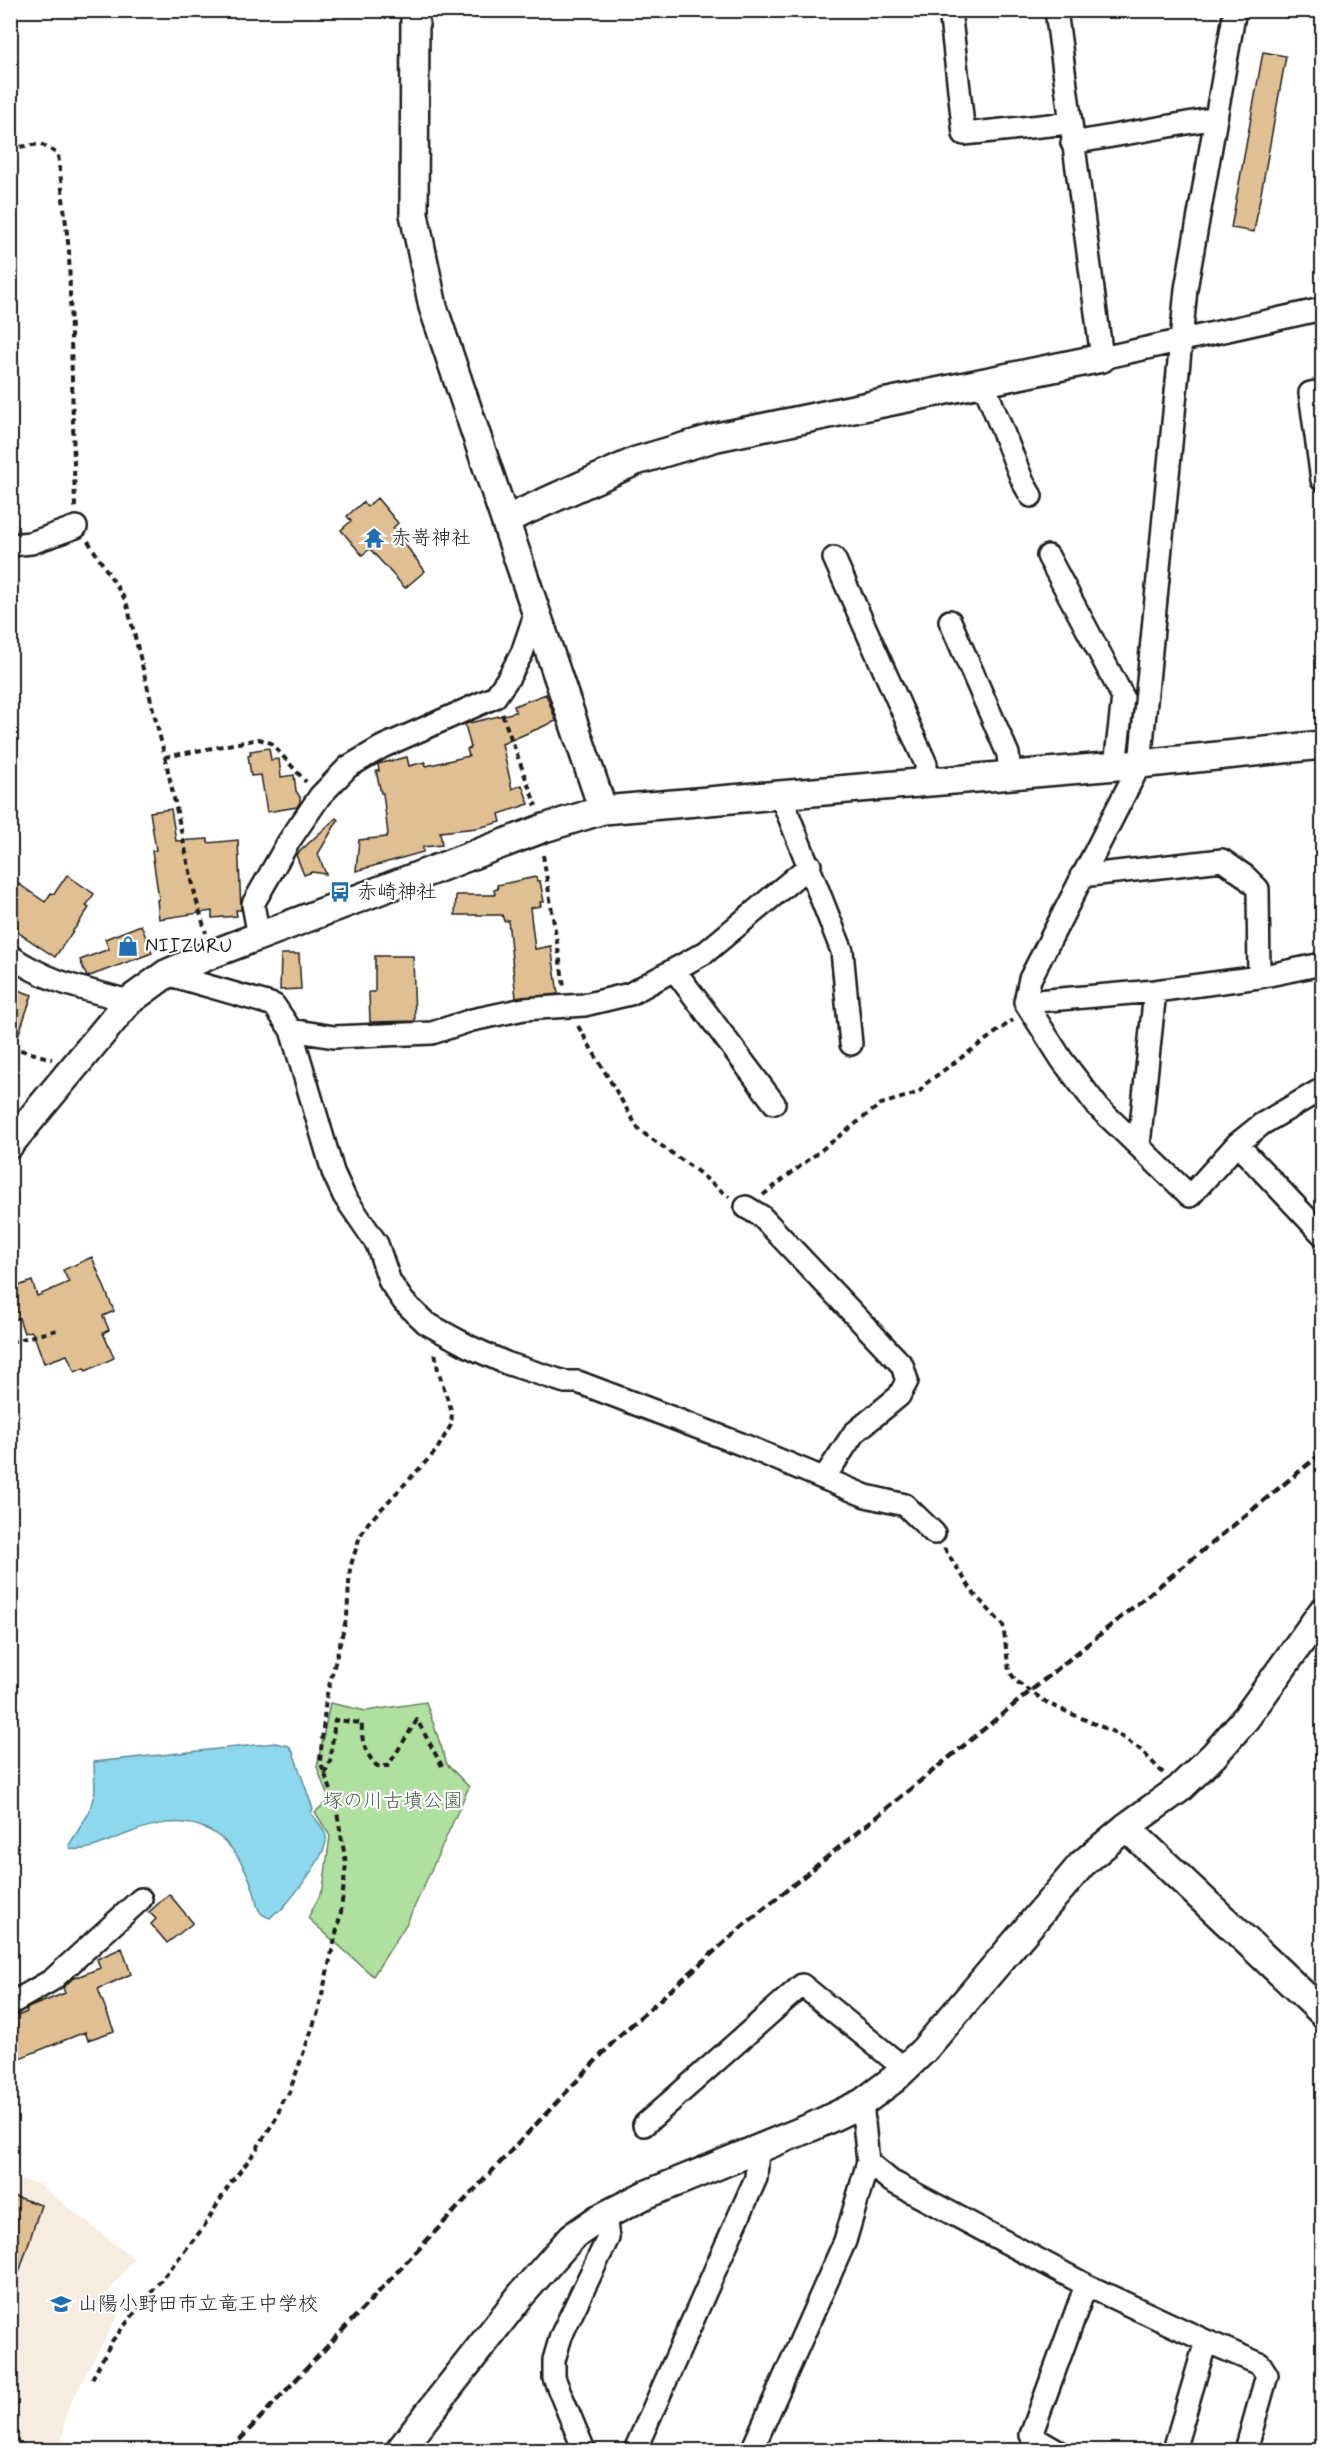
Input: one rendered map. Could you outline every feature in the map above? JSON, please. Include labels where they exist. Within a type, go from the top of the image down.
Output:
[{"type":"street","points":[[415,10],[414,214],[433,307],[603,810]]},
{"type":"street","points":[[950,10],[964,134],[1070,133],[1216,118]]},
{"type":"street","points":[[1056,10],[1070,133],[1102,358]]},
{"type":"street","points":[[1235,10],[1185,289],[1182,340],[1127,765],[1081,876],[1030,979],[1024,1002],[1062,1060],[1098,1107],[1191,1196],[1238,1144],[1262,1124],[1323,1089]]},
{"type":"street","points":[[505,520],[636,461],[670,449],[717,437],[1102,358],[1323,309]]},
{"type":"street","points":[[983,382],[1023,482],[1031,496]]},
{"type":"street","points":[[1322,480],[1311,393],[1323,391]]},
{"type":"street","points":[[10,545],[31,543],[76,527]]},
{"type":"street","points":[[1048,556],[1123,697],[1127,765]]},
{"type":"street","points":[[834,558],[926,764],[926,782]]},
{"type":"street","points":[[259,937],[253,904],[289,841],[320,796],[348,766],[382,747],[495,697],[522,653],[536,612]]},
{"type":"street","points":[[950,621],[1008,754],[1010,775]]},
{"type":"street","points":[[10,1144],[129,1001],[166,974],[212,954],[540,830],[603,810],[1127,765],[1323,745]]},
{"type":"street","points":[[780,794],[842,951],[850,1044]]},
{"type":"street","points":[[1081,876],[1222,860],[1245,876],[1258,889],[1259,977]]},
{"type":"street","points":[[291,1030],[334,1037],[432,1033],[472,1020],[524,1009],[584,1005],[630,994],[675,971],[724,938],[810,866]]},
{"type":"street","points":[[10,957],[53,981],[129,1001]]},
{"type":"street","points":[[1024,1002],[1155,991],[1259,977],[1323,964]]},
{"type":"street","points":[[675,971],[774,1102]]},
{"type":"street","points":[[166,974],[274,1005],[291,1030],[333,1172],[344,1196],[377,1244],[390,1282],[404,1302],[431,1325],[470,1347],[506,1363],[565,1382],[578,1382],[669,1416],[866,1496],[905,1504],[934,1533]]},
{"type":"street","points":[[1138,1145],[1155,991]]},
{"type":"street","points":[[1238,1144],[1323,1234]]},
{"type":"street","points":[[746,1207],[761,1216],[902,1365],[907,1381],[899,1396],[854,1433],[824,1478]]},
{"type":"street","points":[[400,2451],[551,2259],[572,2237],[645,2195],[814,2126],[862,2103],[905,2069],[924,2050],[1082,1864],[1126,1827],[1179,1789],[1214,1755],[1246,1718],[1323,1612]]},
{"type":"street","points":[[1126,1827],[1323,2012]]},
{"type":"street","points":[[10,2004],[52,1980],[141,1899]]},
{"type":"street","points":[[644,2125],[802,1985],[905,2069]]},
{"type":"street","points":[[752,2451],[845,2241],[868,2162],[862,2103]]},
{"type":"street","points":[[635,2451],[756,2178],[758,2149]]},
{"type":"street","points":[[868,2162],[891,2181],[1086,2285],[1260,2364],[1267,2374],[1246,2451]]},
{"type":"street","points":[[584,2451],[554,2378],[554,2360],[561,2336],[608,2238],[605,2216]]},
{"type":"street","points":[[1056,2451],[1031,2435],[1086,2285]]},
{"type":"street","points":[[1174,2451],[1206,2341]]},
{"type":"path","points":[[10,148],[41,144],[58,154],[69,251],[68,310],[74,415],[73,482],[76,527],[94,548],[126,601],[165,758],[191,880],[212,954]]},
{"type":"path","points":[[495,697],[540,830],[567,1007],[639,1130],[693,1168],[734,1201],[746,1207],[880,1104],[920,1091],[925,1084],[999,1033],[1019,1015],[1024,1002]]},
{"type":"path","points":[[165,758],[259,739],[272,743],[320,796]]},
{"type":"path","points":[[10,1047],[75,1066]]},
{"type":"path","points":[[92,2379],[112,2341],[203,2228],[231,2182],[250,2160],[277,2117],[296,2074],[318,2012],[341,1912],[346,1863],[335,1801],[320,1761],[325,1708],[347,1616],[350,1568],[355,1549],[369,1523],[436,1451],[451,1425],[452,1413],[438,1370],[431,1325]]},
{"type":"path","points":[[10,1342],[57,1330]]},
{"type":"path","points":[[934,1533],[975,1595],[1003,1624],[1009,1671],[1017,1682],[1049,1704],[1116,1733],[1140,1750],[1179,1789]]},
{"type":"path","points":[[325,1774],[330,1762],[335,1720],[362,1723],[361,1740],[368,1756],[377,1767],[388,1766],[417,1720],[442,1766]]},
{"type":"shaded area","name":"山陽小野田市立竜王中学校","points":[[10,2177],[38,2184],[134,2259],[106,2294],[118,2315],[67,2409],[60,2450],[11,2450]]},
{"type":"green space","name":"塚の川古墳公園","points":[[426,1702],[447,1764],[469,1787],[407,1923],[373,1976],[308,1918],[323,1889],[330,1836],[315,1812],[329,1800],[317,1767],[330,1703],[366,1711]]},
{"type":"water","points":[[275,1743],[289,1746],[293,1752],[313,1809],[311,1813],[326,1837],[322,1853],[309,1875],[280,1911],[270,1918],[260,1912],[251,1883],[238,1856],[217,1835],[198,1826],[188,1823],[166,1823],[134,1831],[91,1847],[71,1849],[69,1845],[89,1813],[95,1791],[94,1762]]},
{"type":"building","points":[[1263,52],[1286,56],[1254,232],[1231,228]]},
{"type":"building","name":"赤嵜神社","points":[[377,498],[398,523],[393,528],[425,571],[405,588],[370,549],[362,555],[341,530],[351,521],[347,516],[363,502],[367,507]]},
{"type":"building","points":[[546,694],[556,721],[502,744],[512,789],[522,785],[529,804],[499,814],[501,822],[477,828],[440,832],[442,845],[423,847],[423,852],[356,871],[359,840],[386,837],[388,834],[383,793],[381,793],[376,771],[379,771],[378,764],[407,757],[409,766],[425,762],[426,766],[469,756],[467,749],[471,748],[465,724],[516,712],[514,706]]},
{"type":"building","points":[[269,748],[271,760],[279,759],[281,777],[294,775],[296,791],[300,797],[297,807],[267,812],[261,775],[251,776],[248,755],[251,755],[250,751]]},
{"type":"building","points":[[171,809],[176,841],[208,839],[208,843],[238,840],[241,910],[236,910],[237,916],[212,918],[212,911],[159,919],[157,900],[159,899],[152,851],[156,850],[150,812]]},
{"type":"building","points":[[336,818],[338,820],[318,854],[326,874],[312,872],[304,875],[296,855]]},
{"type":"building","points":[[67,875],[94,894],[86,906],[89,908],[55,957],[10,927],[10,878],[45,902],[51,893],[54,894]]},
{"type":"building","points":[[536,877],[537,881],[540,881],[544,902],[540,902],[541,906],[530,908],[535,949],[551,946],[558,994],[516,998],[508,920],[504,921],[502,915],[455,915],[456,895],[495,895],[494,890],[498,889],[497,885]]},
{"type":"building","name":"NIIZURU","points":[[141,925],[152,953],[87,977],[80,960],[109,949],[105,939]]},
{"type":"building","points":[[281,954],[299,954],[301,989],[280,990]]},
{"type":"building","points":[[375,956],[413,956],[415,1021],[370,1022],[369,992],[375,992]]},
{"type":"building","points":[[10,987],[32,995],[14,1048],[10,1048]]},
{"type":"building","points":[[92,1257],[114,1311],[103,1316],[109,1330],[103,1333],[114,1358],[86,1371],[84,1368],[75,1372],[67,1355],[44,1363],[31,1331],[24,1333],[19,1318],[10,1321],[10,1289],[32,1281],[37,1296],[69,1282],[63,1270]]},
{"type":"building","points":[[169,1894],[193,1923],[167,1943],[151,1924],[156,1919],[149,1912]]},
{"type":"building","points":[[122,1948],[131,1974],[98,1989],[114,2031],[88,2040],[85,2032],[10,2062],[10,2019],[27,2012],[26,2010],[30,2007],[65,1993],[63,1988],[72,1979],[100,1968],[97,1959]]},
{"type":"building","points":[[10,2195],[41,2205],[14,2288],[10,2288]]},
{"type":"railway","points":[[230,2450],[619,2036],[744,1925],[1322,1453]]},
{"type":"place","name":"赤嵜神社","points":[[374,538]]},
{"type":"place","name":"赤崎神社","points":[[340,892]]},
{"type":"place","name":"NIIZURU","points":[[128,946]]},
{"type":"place","name":"山陽小野田市立竜王中学校","points":[[61,2304]]}]
